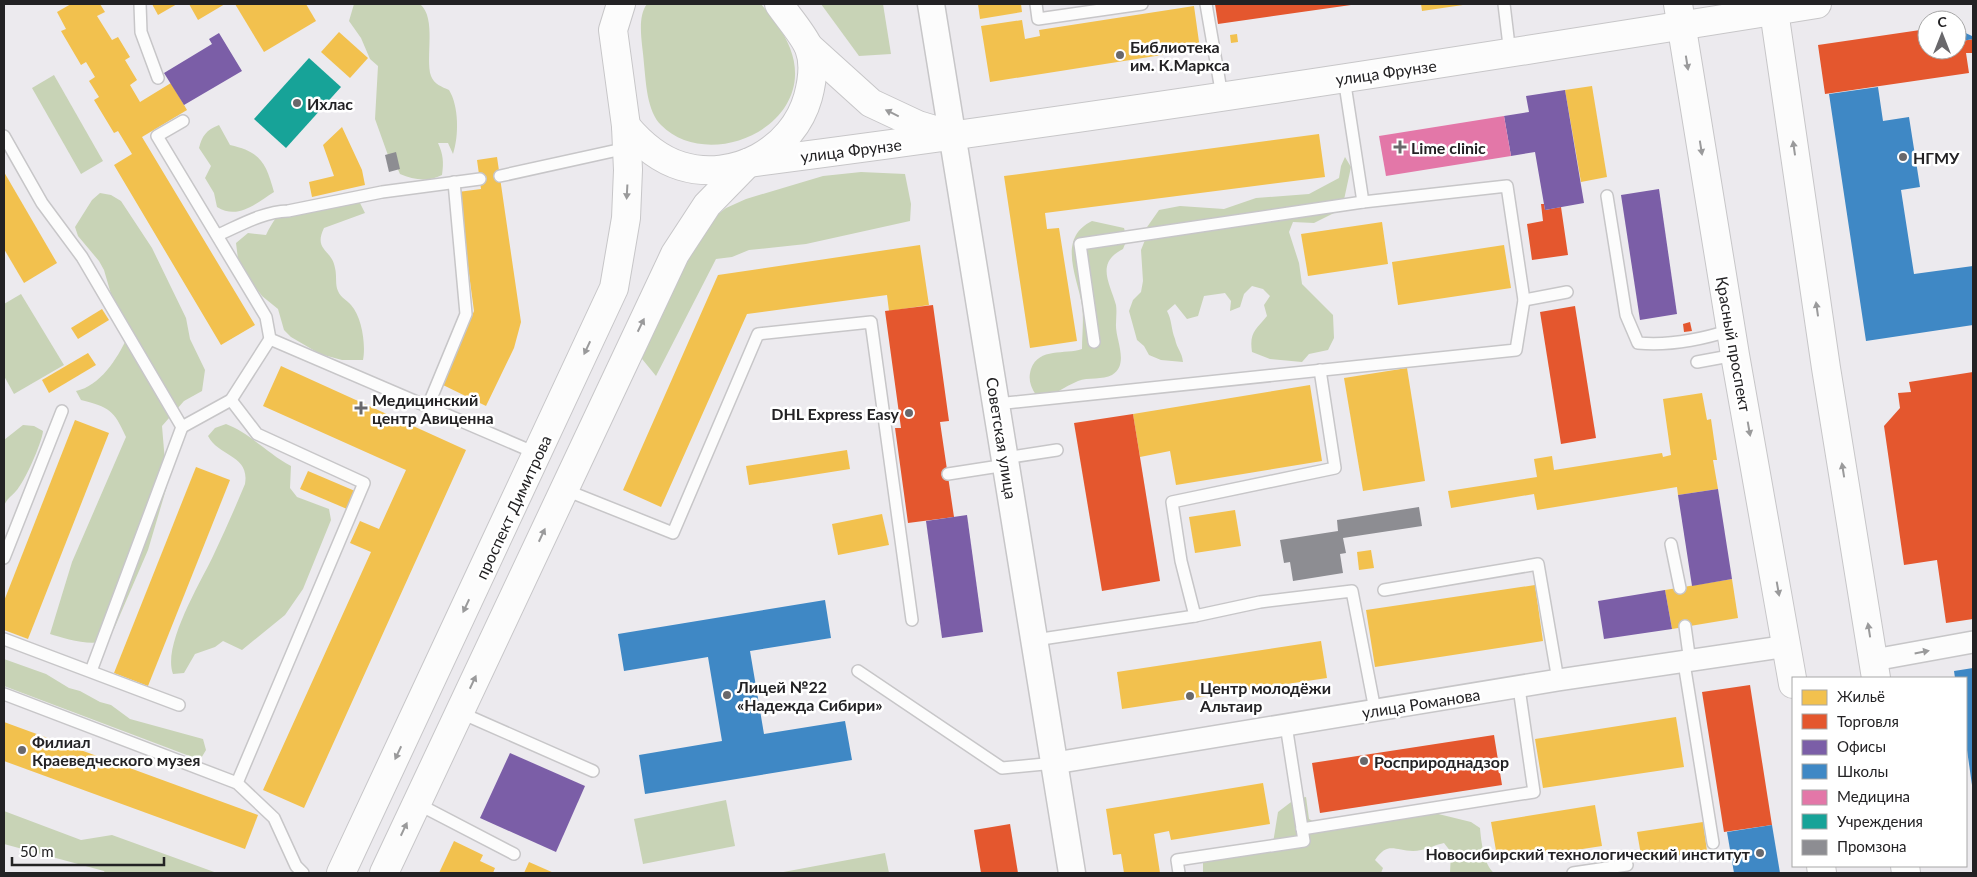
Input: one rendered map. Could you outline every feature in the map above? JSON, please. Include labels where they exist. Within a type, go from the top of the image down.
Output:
[{"type":"main road","points":[[611,17],[620,4]]},
{"type":"main road","name":"улица Фрунзе","points":[[778,4],[809,47],[871,103],[918,125],[954,136]]},
{"type":"main road","name":"улица Фрунзе","points":[[626,137],[680,166],[714,170],[748,163],[954,136],[1510,54],[1680,15],[1817,4]]},
{"type":"main road","points":[[1773,7],[1825,359],[1875,669]]},
{"type":"main road","name":"Красный проспект","points":[[1680,15],[1733,342],[1792,677]]},
{"type":"main road","name":"проспект Димитрова","points":[[341,873],[614,288],[626,218],[626,137],[611,17]]},
{"type":"main road","points":[[384,873],[675,254],[707,205],[748,163],[777,145],[799,119],[811,87],[812,70],[809,47]]},
{"type":"street","name":"Советская улица","points":[[932,4],[1072,873]]},
{"type":"street","points":[[1875,669],[1973,642]]},
{"type":"street","name":"улица Романова","points":[[1055,763],[1519,688],[1558,680],[1788,646]]},
{"type":"lane","points":[[140,4],[140,32],[158,78]]},
{"type":"lane","points":[[1036,4],[1038,19],[1142,4]]},
{"type":"lane","points":[[1206,4],[1222,96]]},
{"type":"lane","points":[[1504,4],[1510,54]]},
{"type":"lane","points":[[1344,78],[1363,202]]},
{"type":"lane","points":[[91,671],[182,427],[231,400],[270,339],[266,317],[157,136],[183,121]]},
{"type":"lane","points":[[4,136],[42,203],[82,257],[182,427]]},
{"type":"lane","points":[[500,176],[626,137]]},
{"type":"lane","points":[[218,235],[269,213],[288,211],[382,192],[480,179]]},
{"type":"lane","points":[[428,406],[466,314],[454,182]]},
{"type":"lane","points":[[996,404],[1516,350],[1524,300],[1507,186],[1363,202],[1080,244],[1094,342]]},
{"type":"lane","points":[[1607,196],[1626,315],[1638,343],[1661,345],[1708,337],[1733,342]]},
{"type":"lane","points":[[1524,300],[1566,292]]},
{"type":"lane","points":[[563,489],[673,533],[758,334],[871,322],[897,481],[912,620]]},
{"type":"lane","points":[[270,339],[538,454]]},
{"type":"lane","points":[[1697,362],[1733,342]]},
{"type":"lane","points":[[1194,616],[1181,561],[1172,502],[1335,468],[1320,370]]},
{"type":"lane","points":[[231,400],[257,434],[364,483],[237,783]]},
{"type":"lane","points":[[4,558],[62,411]]},
{"type":"lane","points":[[948,474],[1056,450]]},
{"type":"lane","points":[[1670,544],[1680,588]]},
{"type":"lane","points":[[1384,590],[1538,564],[1558,680]]},
{"type":"lane","points":[[1034,640],[1194,616],[1260,602],[1352,591],[1375,710]]},
{"type":"lane","points":[[1685,626],[1687,662],[1713,844]]},
{"type":"lane","points":[[4,639],[179,705]]},
{"type":"lane","points":[[858,671],[1002,768],[1055,763]]},
{"type":"lane","points":[[1302,829],[1534,792],[1519,688]]},
{"type":"lane","points":[[4,694],[237,783],[274,818],[296,866],[302,873]]},
{"type":"lane","points":[[459,712],[593,771]]},
{"type":"lane","points":[[1179,873],[1177,860],[1304,841],[1286,725]]},
{"type":"lane","points":[[416,803],[514,854]]},
{"type":"lane","points":[[1573,873],[1627,865]]},
{"type":"green space","points":[[354,4],[420,4],[425,10],[429,28],[431,76],[436,83],[449,90],[455,104],[457,121],[453,154],[448,143],[438,143],[443,158],[442,175],[426,179],[405,176],[400,174],[396,165],[389,158],[375,119],[378,66],[370,59],[361,38],[349,21]]},
{"type":"green space","points":[[647,4],[761,4],[777,25],[790,48],[795,75],[789,99],[775,119],[755,134],[731,142],[706,144],[682,139],[661,125],[650,105],[646,80],[641,24]]},
{"type":"green space","points":[[821,4],[883,4],[891,54],[859,56]]},
{"type":"green space","points":[[54,75],[103,161],[81,174],[32,88]]},
{"type":"green space","points":[[219,125],[230,145],[249,151],[261,160],[268,173],[274,192],[246,209],[239,211],[225,211],[217,207],[214,193],[205,178],[211,166],[199,148],[205,134]]},
{"type":"green space","points":[[1345,157],[1351,167],[1342,209],[1314,223],[1293,222],[1289,232],[1299,263],[1302,284],[1333,315],[1334,338],[1328,350],[1309,354],[1302,362],[1270,359],[1252,352],[1253,336],[1267,316],[1264,305],[1270,296],[1263,289],[1252,286],[1244,294],[1240,307],[1230,311],[1231,301],[1225,293],[1204,296],[1198,316],[1187,319],[1175,304],[1167,311],[1183,362],[1161,360],[1149,355],[1144,346],[1137,340],[1129,311],[1133,300],[1141,292],[1143,281],[1141,250],[1145,240],[1145,230],[1159,210],[1180,206],[1224,209],[1256,198],[1309,194],[1339,178]]},
{"type":"green space","points":[[861,172],[905,174],[911,204],[910,221],[806,244],[749,250],[732,257],[716,259],[656,376],[638,354],[673,277],[712,219],[726,208],[746,199],[823,176]]},
{"type":"green space","points":[[100,193],[111,195],[121,201],[152,248],[186,318],[190,339],[205,370],[202,391],[184,401],[162,426],[167,486],[148,550],[114,629],[107,639],[95,643],[71,640],[50,634],[72,562],[126,437],[118,421],[110,411],[81,400],[76,391],[93,384],[107,371],[127,338],[104,270],[78,236],[75,227],[92,200]]},
{"type":"green space","points":[[319,202],[360,203],[365,213],[324,228],[321,236],[322,246],[333,262],[336,271],[338,291],[355,310],[358,317],[363,339],[363,360],[342,360],[320,354],[291,337],[284,330],[278,309],[262,296],[238,259],[236,243],[248,233],[266,235],[276,218],[286,209],[300,204]]},
{"type":"green space","points":[[1092,221],[1124,228],[1127,239],[1123,249],[1114,255],[1107,267],[1108,281],[1116,305],[1116,330],[1121,358],[1120,364],[1117,370],[1108,377],[1082,380],[1055,393],[1036,395],[1031,385],[1030,373],[1035,362],[1040,357],[1082,349],[1083,310],[1074,270],[1072,247],[1075,237],[1081,228]]},
{"type":"green space","points":[[21,294],[64,365],[14,394],[4,376],[4,304]]},
{"type":"green space","points":[[226,424],[243,433],[291,466],[290,488],[297,497],[329,509],[331,520],[303,589],[285,615],[242,650],[223,641],[215,647],[195,654],[184,673],[173,674],[171,662],[173,647],[184,614],[222,537],[245,484],[243,467],[213,443],[208,436],[215,428]]},
{"type":"green space","points":[[23,425],[34,426],[43,431],[42,437],[28,472],[4,506],[4,440]]},
{"type":"green space","points":[[4,659],[46,674],[69,688],[111,705],[130,719],[203,739],[206,750],[200,760],[4,686]]},
{"type":"green space","points":[[1306,797],[1309,819],[1319,824],[1418,809],[1471,822],[1480,828],[1485,859],[1494,873],[1450,873],[1451,852],[1444,843],[1417,851],[1388,849],[1375,860],[1383,868],[1381,873],[1203,873],[1203,863],[1209,854],[1273,843],[1278,812],[1295,799]]},
{"type":"green space","points":[[726,800],[735,846],[643,864],[634,819]]},
{"type":"green space","points":[[4,811],[81,840],[112,835],[217,873],[105,873],[104,871],[4,844]]},
{"type":"green space","points":[[885,853],[889,873],[778,873]]},
{"type":"building: Жильё","points":[[71,4],[100,4],[105,12],[97,16],[112,40],[118,37],[130,57],[125,60],[137,80],[130,85],[140,102],[171,83],[187,110],[142,137],[255,325],[221,345],[114,165],[132,154],[118,131],[114,133],[94,100],[99,97],[89,81],[95,77],[86,62],[81,65],[61,31],[66,29],[57,12]]},
{"type":"building: Жильё","points":[[152,4],[177,4],[158,15]]},
{"type":"building: Жильё","points":[[189,4],[225,4],[198,20]]},
{"type":"building: Жильё","points":[[235,4],[306,4],[316,21],[264,52]]},
{"type":"building: Жильё","points":[[978,4],[1021,4],[1022,12],[980,19]]},
{"type":"building: Жильё","points":[[1421,4],[1463,4],[1463,5],[1422,11]]},
{"type":"building: Жильё","points":[[1194,6],[1200,49],[990,82],[981,26],[1022,20],[1025,39],[1040,36],[1039,30]]},
{"type":"building: Жильё","points":[[339,32],[368,58],[350,78],[321,52]]},
{"type":"building: Жильё","points":[[1237,34],[1238,42],[1231,43],[1230,35]]},
{"type":"building: Жильё","points":[[1592,86],[1607,177],[1581,182],[1565,90]]},
{"type":"building: Жильё","points":[[342,127],[362,170],[365,185],[312,197],[309,182],[334,176],[323,145]]},
{"type":"building: Жильё","points":[[1319,134],[1325,177],[1045,213],[1047,229],[1059,228],[1077,341],[1030,348],[1004,176]]},
{"type":"building: Жильё","points":[[497,157],[521,322],[514,348],[486,406],[443,385],[474,311],[458,192],[481,189],[477,160]]},
{"type":"building: Жильё","points":[[4,172],[57,263],[24,283],[4,249]]},
{"type":"building: Жильё","points":[[1382,222],[1388,264],[1308,276],[1301,234]]},
{"type":"building: Жильё","points":[[920,245],[929,305],[889,311],[887,295],[747,314],[661,507],[623,490],[718,275]]},
{"type":"building: Жильё","points":[[1504,245],[1511,288],[1398,305],[1392,262]]},
{"type":"building: Жильё","points":[[102,309],[109,320],[78,339],[71,328]]},
{"type":"building: Жильё","points":[[88,353],[96,365],[49,393],[42,380]]},
{"type":"building: Жильё","points":[[281,366],[466,450],[304,808],[263,790],[371,552],[350,543],[360,521],[379,529],[406,470],[263,406]]},
{"type":"building: Жильё","points":[[1407,368],[1425,481],[1363,491],[1344,378]]},
{"type":"building: Жильё","points":[[1310,385],[1322,461],[1176,485],[1170,451],[1140,457],[1133,414]]},
{"type":"building: Жильё","points":[[1702,393],[1707,420],[1711,419],[1717,460],[1713,460],[1718,489],[1678,495],[1677,487],[1537,510],[1534,494],[1451,508],[1448,491],[1537,477],[1534,459],[1552,456],[1554,470],[1662,453],[1663,457],[1671,455],[1663,399]]},
{"type":"building: Жильё","points":[[75,420],[109,433],[28,639],[4,630],[4,601]]},
{"type":"building: Жильё","points":[[847,450],[850,469],[749,485],[746,466]]},
{"type":"building: Жильё","points":[[196,467],[230,480],[148,686],[114,673]]},
{"type":"building: Жильё","points":[[308,471],[355,491],[347,509],[300,489]]},
{"type":"building: Жильё","points":[[1235,510],[1241,546],[1195,553],[1189,517]]},
{"type":"building: Жильё","points":[[882,514],[889,545],[838,555],[832,524]]},
{"type":"building: Жильё","points":[[1371,550],[1374,568],[1359,570],[1357,552]]},
{"type":"building: Жильё","points":[[1732,579],[1738,618],[1672,629],[1665,590]]},
{"type":"building: Жильё","points":[[1535,585],[1543,641],[1375,667],[1366,610]]},
{"type":"building: Жильё","points":[[1321,641],[1327,678],[1122,709],[1117,672]]},
{"type":"building: Жильё","points":[[1676,717],[1684,767],[1543,788],[1535,739]]},
{"type":"building: Жильё","points":[[4,722],[258,815],[245,849],[4,761]]},
{"type":"building: Жильё","points":[[1263,783],[1270,824],[1171,840],[1169,831],[1154,834],[1160,873],[1124,873],[1121,854],[1113,855],[1106,809]]},
{"type":"building: Жильё","points":[[1595,805],[1602,846],[1498,862],[1491,822]]},
{"type":"building: Жильё","points":[[1703,822],[1707,851],[1642,861],[1637,832]]},
{"type":"building: Жильё","points":[[454,841],[483,855],[480,861],[495,868],[493,873],[439,873]]},
{"type":"building: Жильё","points":[[529,862],[554,873],[524,873]]},
{"type":"building: Торговля","points":[[1215,4],[1351,4],[1351,5],[1218,24]]},
{"type":"building: Торговля","points":[[1917,30],[1917,60],[1967,60],[1969,73],[1825,94],[1818,45]]},
{"type":"building: Торговля","points":[[1973,39],[1973,53],[1967,53],[1967,40]]},
{"type":"building: Торговля","points":[[1541,204],[1544,204],[1545,210],[1561,207],[1568,255],[1532,260],[1527,224],[1543,221]]},
{"type":"building: Торговля","points":[[933,305],[949,421],[940,422],[954,517],[908,523],[895,428],[901,428],[885,311]]},
{"type":"building: Торговля","points":[[1575,306],[1596,438],[1561,444],[1540,312]]},
{"type":"building: Торговля","points":[[1690,322],[1692,331],[1684,332],[1683,324]]},
{"type":"building: Торговля","points":[[1973,372],[1973,619],[1946,623],[1937,560],[1904,565],[1884,426],[1900,408],[1898,393],[1911,392],[1909,382]]},
{"type":"building: Торговля","points":[[1133,414],[1160,581],[1102,591],[1074,423]]},
{"type":"building: Торговля","points":[[1750,685],[1772,825],[1724,832],[1702,692]]},
{"type":"building: Торговля","points":[[1494,735],[1502,785],[1320,813],[1312,763]]},
{"type":"building: Торговля","points":[[1010,824],[1018,873],[981,873],[974,830]]},
{"type":"building: Офисы","points":[[219,33],[242,71],[184,105],[164,73],[212,44],[209,39]]},
{"type":"building: Офисы","points":[[1565,90],[1584,203],[1545,210],[1535,152],[1511,156],[1504,116],[1529,112],[1526,96]]},
{"type":"building: Офисы","points":[[1659,189],[1677,314],[1640,320],[1621,195]]},
{"type":"building: Офисы","points":[[1718,489],[1732,579],[1692,586],[1678,495]]},
{"type":"building: Офисы","points":[[967,515],[983,632],[942,638],[926,521]]},
{"type":"building: Офисы","points":[[1665,590],[1672,629],[1604,639],[1598,601]]},
{"type":"building: Офисы","points":[[510,753],[585,786],[556,852],[480,818]]},
{"type":"building: Школы","points":[[1967,34],[1972,36],[1973,39],[1967,40]]},
{"type":"building: Школы","points":[[1878,87],[1883,121],[1909,117],[1920,187],[1901,190],[1914,274],[1973,266],[1973,325],[1866,341],[1829,94]]},
{"type":"building: Школы","points":[[825,600],[831,638],[750,651],[764,734],[845,721],[852,760],[645,794],[639,755],[722,741],[708,657],[624,671],[618,634]]},
{"type":"building: Школы","points":[[1973,668],[1973,785],[1967,750],[1967,677],[1955,677],[1954,671]]},
{"type":"building: Школы","points":[[1772,825],[1780,873],[1734,873],[1727,832]]},
{"type":"building: Медицина","points":[[1504,116],[1511,156],[1386,176],[1379,136]]},
{"type":"building: Учреждения","name":"Ихлас","points":[[309,58],[341,87],[286,148],[254,119]]},
{"type":"building: Промзона","points":[[396,152],[400,169],[389,172],[385,155]]},
{"type":"building: Промзона","points":[[1419,507],[1422,526],[1343,538],[1346,553],[1340,554],[1343,573],[1293,581],[1290,562],[1284,563],[1280,540],[1338,531],[1337,520]]},
{"type":"place","name":"Библиотека им. К.Маркса","points":[[1120,55]]},
{"type":"place","name":"Ихлас","points":[[297,103]]},
{"type":"place","name":"Lime clinic","points":[[1400,147]]},
{"type":"place","name":"НГМУ","points":[[1903,157]]},
{"type":"place","name":"Медицинский центр Авиценна","points":[[361,408]]},
{"type":"place","name":"DHL Express Easy","points":[[909,413]]},
{"type":"place","name":"Лицей №22 «Надежда Сибири»","points":[[727,695]]},
{"type":"place","name":"Центр молодёжи Альтаир","points":[[1190,696]]},
{"type":"place","name":"Филиал Краеведческого музея","points":[[22,750]]},
{"type":"place","name":"Росприроднадзор","points":[[1364,761]]},
{"type":"place","name":"Новосибирский технологический институт","points":[[1760,853]]}]
